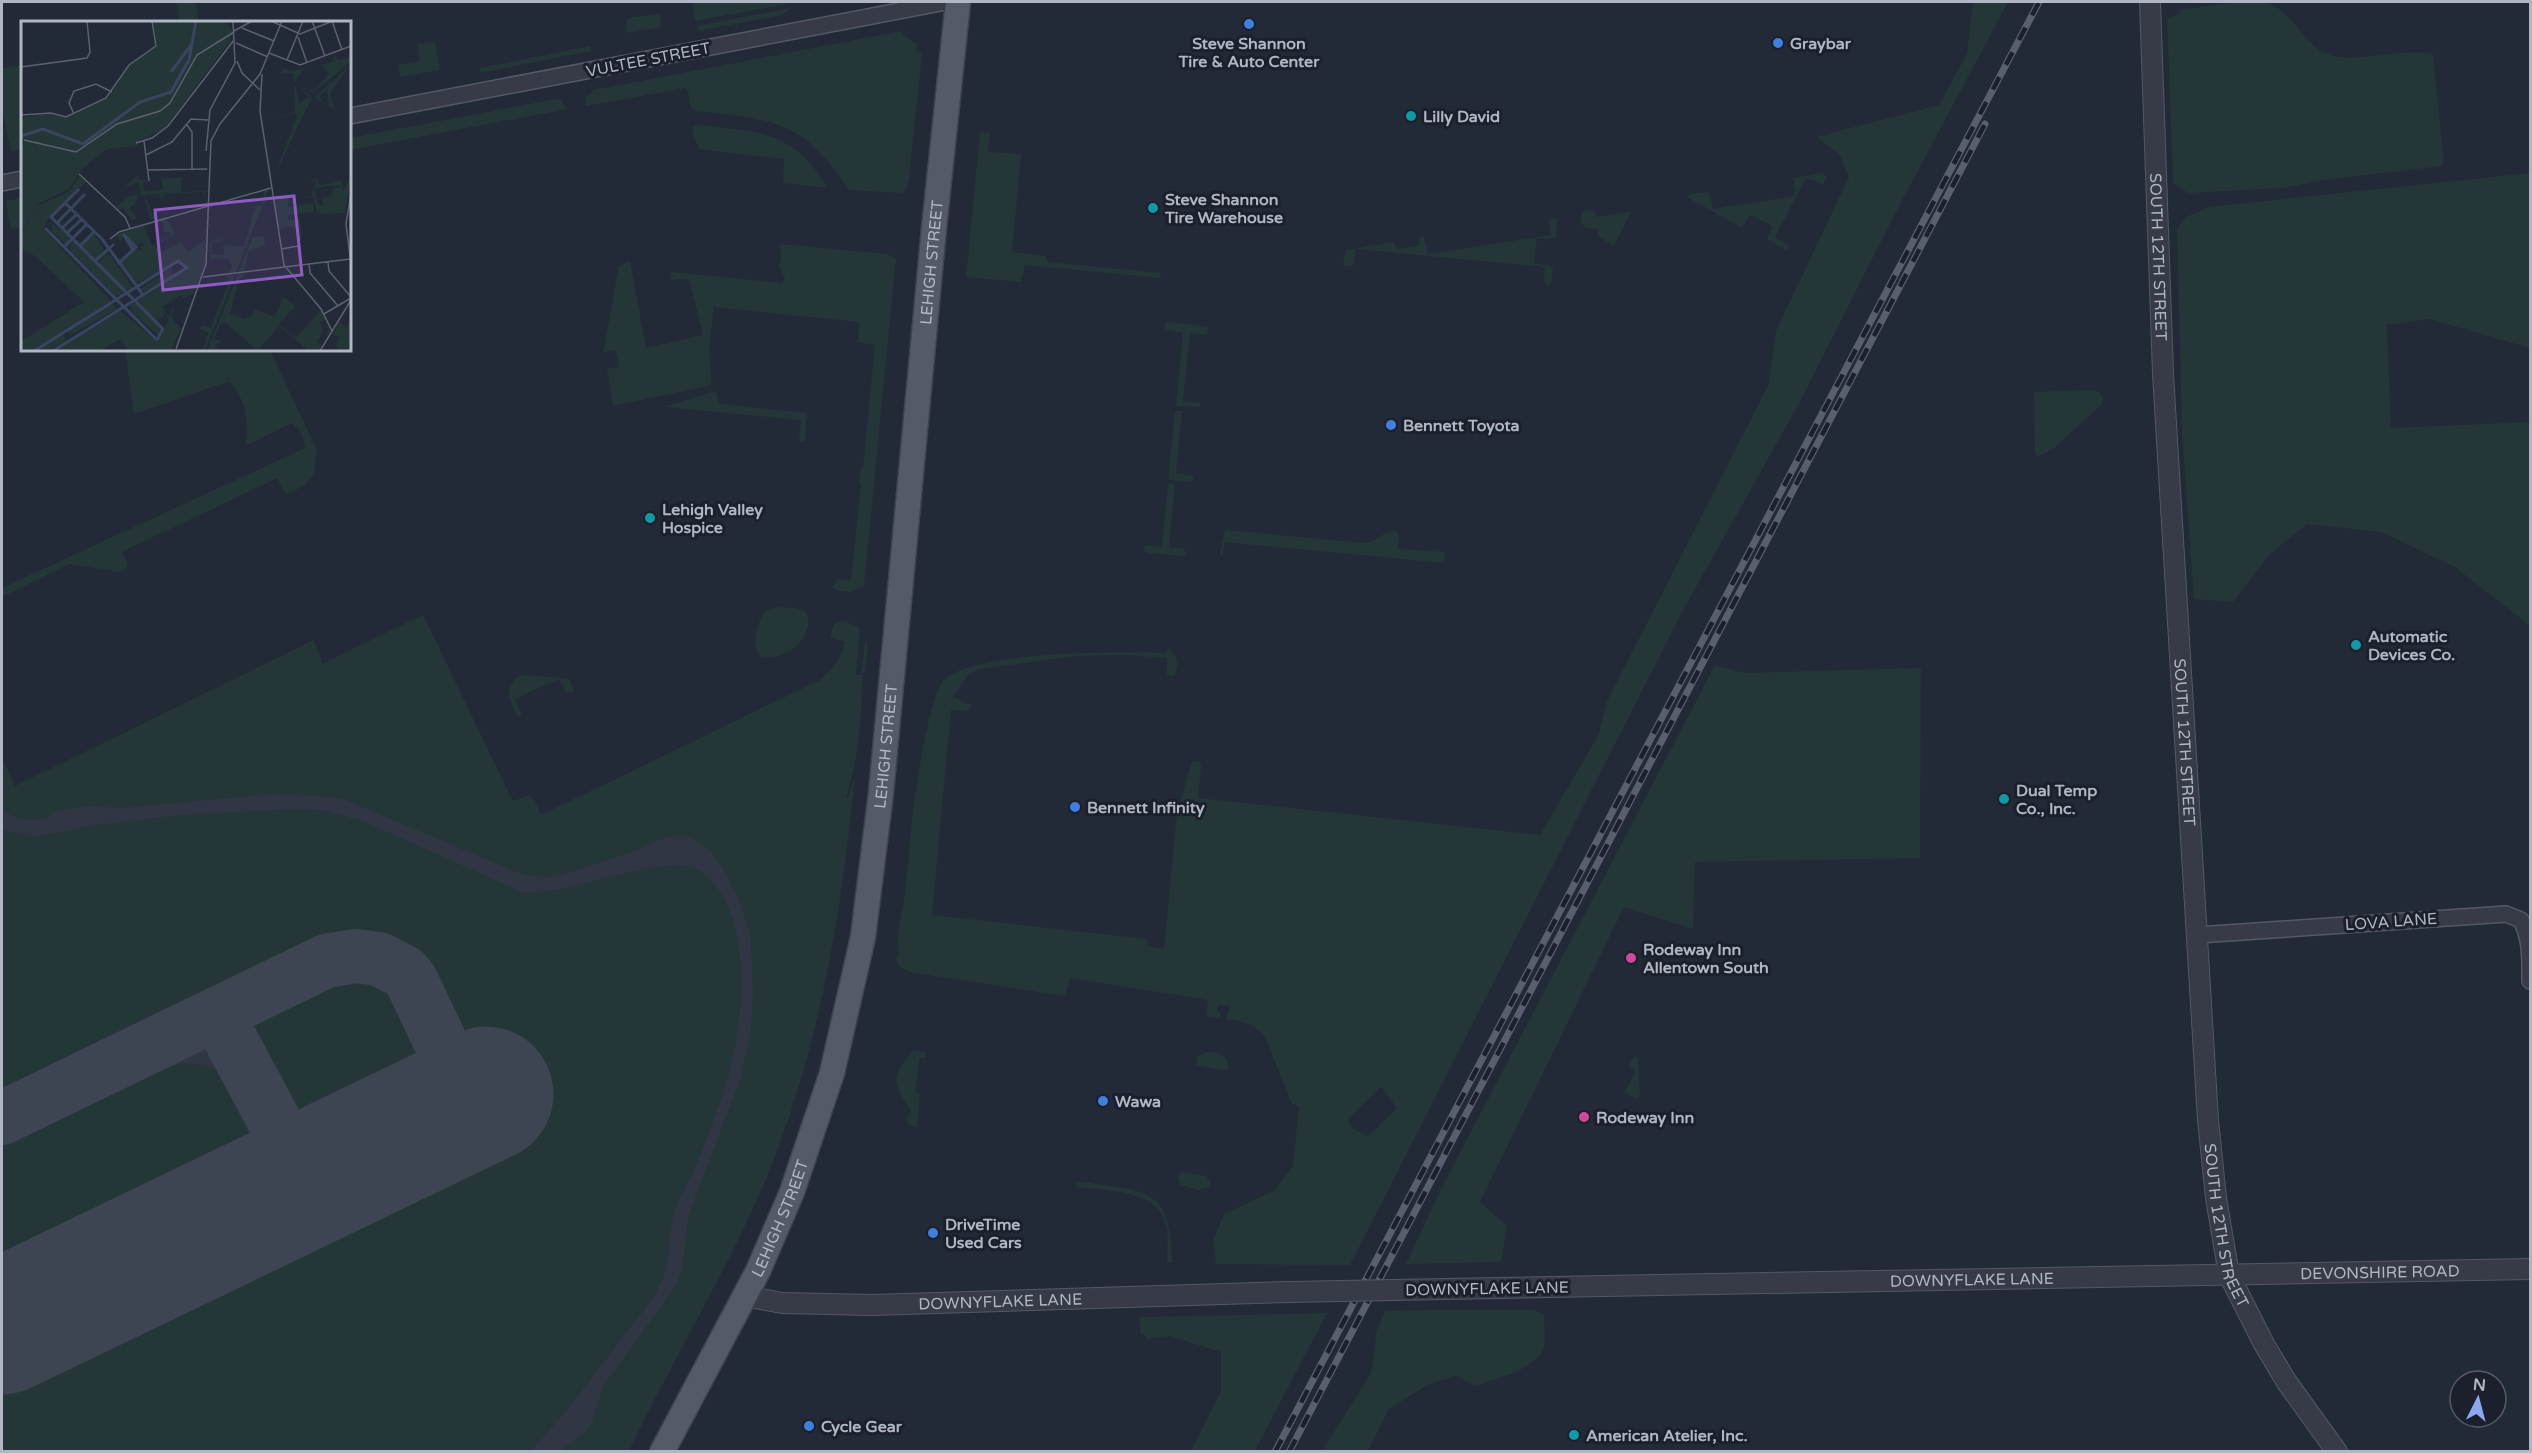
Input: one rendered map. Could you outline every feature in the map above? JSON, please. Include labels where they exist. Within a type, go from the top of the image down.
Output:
[{"type":"main road","name":"LEHIGH STREET","points":[[662,1452],[768,1250],[792,1192],[832,1073],[863,937],[881,793],[933,240],[958,2]]},
{"type":"street","name":"VULTEE STREET","points":[[351,116],[946,2]]},
{"type":"street","name":"SOUTH 12TH STREET","points":[[2150,2],[2163,374],[2208,1120],[2216,1198],[2229,1275],[2264,1344],[2286,1381],[2337,1452]]},
{"type":"street","points":[[2,183],[21,179]]},
{"type":"street","name":"LOVA LANE","points":[[2198,935],[2506,914],[2521,920],[2529,939],[2530,981]]},
{"type":"street","name":"DEVONSHIRE ROAD","points":[[2229,1275],[2530,1269]]},
{"type":"street","name":"DOWNYFLAKE LANE","points":[[745,1296],[782,1304],[873,1305],[1288,1292],[2229,1275]]},
{"type":"shaded area","points":[[2260,1],[2273,5],[2289,18],[2318,49],[2338,57],[2421,52],[2433,54],[2444,162],[2442,166],[2323,180],[2283,188],[2188,193],[2173,183],[2167,18],[2179,14],[2180,10],[2235,2]]},
{"type":"shaded area","points":[[176,2],[195,2],[199,21],[180,21]]},
{"type":"shaded area","points":[[692,2],[793,2],[793,3],[695,21]]},
{"type":"shaded area","points":[[1973,2],[2008,2],[1898,208],[1802,398],[1681,614],[1350,1265],[1216,1264],[1213,1240],[1224,1214],[1275,1190],[1293,1166],[1299,1106],[1292,1104],[1266,1039],[1258,1030],[1243,1022],[1226,1019],[1230,1006],[1218,1005],[1217,1012],[1221,1013],[1220,1018],[1209,1017],[1206,1014],[1208,1000],[1070,978],[1065,996],[909,972],[899,966],[896,958],[899,954],[898,934],[918,774],[932,708],[943,681],[958,671],[983,664],[1048,655],[1117,652],[1166,653],[1168,648],[1176,657],[1177,664],[1174,676],[1167,675],[1167,658],[1127,655],[1075,656],[980,669],[967,676],[953,697],[971,705],[969,711],[951,710],[932,915],[1147,939],[1147,946],[1164,949],[1177,812],[1192,761],[1200,762],[1201,766],[1198,798],[1540,835],[1598,736],[1607,701],[1768,386],[1776,331],[1849,177],[1839,154],[1816,137],[1939,105],[1967,54]],"holes":[[[1381,1087],[1397,1108],[1368,1136],[1352,1128],[1348,1119]]]},
{"type":"shaded area","points":[[790,8],[777,16],[698,31],[697,26]]},
{"type":"shaded area","points":[[660,14],[661,27],[626,33],[627,18]]},
{"type":"shaded area","points":[[902,31],[902,35],[920,47],[916,47],[916,50],[922,53],[909,179],[906,190],[902,193],[849,190],[817,149],[801,136],[767,121],[696,111],[690,107],[688,90],[685,88],[586,106],[586,97],[594,90]]},
{"type":"shaded area","points":[[435,41],[440,70],[400,77],[398,65],[420,61],[417,44]]},
{"type":"shaded area","points":[[590,46],[591,51],[480,73],[480,68]]},
{"type":"shaded area","points":[[21,65],[21,149],[11,152],[2,109],[2,68]]},
{"type":"shaded area","points":[[556,99],[561,100],[567,109],[351,150],[351,138]]},
{"type":"shaded area","points":[[693,126],[757,133],[788,144],[815,169],[828,188],[783,183],[784,159],[699,149],[693,134]]},
{"type":"shaded area","points":[[980,132],[990,133],[988,152],[1021,154],[1012,252],[1046,256],[1047,262],[1161,273],[1160,278],[1025,265],[1021,282],[966,277]]},
{"type":"shaded area","points":[[1823,173],[1827,178],[1823,184],[1806,178],[1775,237],[1789,246],[1787,251],[1767,239],[1773,226],[1750,215],[1742,228],[1687,197],[1690,194],[1709,192],[1713,209],[1795,196],[1794,178]]},
{"type":"shaded area","points":[[2530,173],[2530,348],[2429,319],[2387,325],[2391,428],[2530,422],[2530,626],[2455,567],[2381,532],[2307,524],[2269,555],[2233,602],[2194,599],[2182,432],[2177,229],[2186,217],[2209,207]]},
{"type":"shaded area","points":[[21,198],[21,227],[11,229],[6,201]]},
{"type":"shaded area","points":[[1594,210],[1596,217],[1631,212],[1614,246],[1598,236],[1598,229],[1586,228],[1581,223],[1581,213]]},
{"type":"shaded area","points":[[1553,216],[1557,219],[1556,237],[1555,239],[1537,238],[1534,263],[1553,268],[1551,284],[1548,286],[1544,282],[1545,267],[1356,249],[1354,265],[1346,267],[1343,264],[1346,250],[1394,242],[1397,249],[1419,246],[1420,237],[1424,237],[1428,254],[1551,235],[1549,222]]},
{"type":"shaded area","points":[[780,244],[887,254],[896,258],[864,586],[850,592],[835,590],[833,587],[837,579],[851,580],[861,483],[859,482],[863,467],[875,345],[858,342],[859,322],[714,307],[709,349],[712,385],[613,406],[607,369],[619,367],[616,350],[603,352],[619,266],[630,261],[646,348],[703,335],[689,279],[671,280],[670,272],[782,283],[785,278],[779,266]]},
{"type":"shaded area","points":[[1165,323],[1209,327],[1206,335],[1190,333],[1183,401],[1201,403],[1200,407],[1176,406],[1183,333],[1165,329]]},
{"type":"shaded area","points":[[125,351],[270,351],[317,450],[314,475],[305,485],[286,495],[277,478],[122,552],[128,564],[126,569],[120,572],[69,564],[2,597],[2,588],[305,448],[301,432],[292,423],[246,446],[245,412],[240,397],[230,381],[134,414]]},
{"type":"shaded area","points":[[2091,390],[2099,392],[2103,398],[2102,404],[2054,448],[2038,457],[2035,453],[2034,392]]},
{"type":"shaded area","points":[[716,391],[719,404],[807,413],[805,441],[799,442],[801,420],[664,407]]},
{"type":"shaded area","points":[[1175,411],[1182,411],[1176,473],[1193,476],[1193,481],[1190,482],[1168,480]]},
{"type":"shaded area","points":[[1168,483],[1175,484],[1169,547],[1183,549],[1186,552],[1185,556],[1147,553],[1143,549],[1146,545],[1162,547]]},
{"type":"shaded area","points":[[1225,530],[1364,543],[1394,531],[1399,534],[1398,549],[1445,552],[1444,563],[1225,542],[1222,558],[1220,552]]},
{"type":"shaded area","points":[[781,607],[797,608],[806,613],[808,625],[806,632],[797,645],[784,654],[768,658],[761,657],[755,640],[759,622],[765,611]]},
{"type":"shaded area","points":[[423,615],[532,845],[847,675],[797,1030],[605,1451],[2,1451],[2,789],[20,811]]},
{"type":"shaded area","points":[[423,615],[513,801],[529,795],[535,801],[541,815],[820,680],[836,663],[845,642],[830,637],[834,623],[845,621],[860,628],[856,675],[861,675],[866,637],[868,649],[865,672],[862,673],[859,736],[846,798],[848,798],[855,776],[843,880],[826,981],[801,1080],[785,1130],[751,1214],[629,1451],[560,1451],[586,1431],[592,1422],[604,1385],[675,1287],[682,1271],[689,1214],[739,1083],[751,1032],[753,998],[751,939],[740,902],[724,870],[711,852],[694,839],[683,836],[666,837],[636,851],[554,877],[528,876],[343,799],[272,794],[122,808],[89,806],[54,812],[45,819],[25,820],[12,816],[2,809],[2,758],[15,786],[314,640],[323,664]]},
{"type":"shaded area","points":[[1715,665],[1744,673],[1921,668],[1920,858],[1695,862],[1693,929],[1624,907],[1480,1202],[1507,1226],[1501,1262],[1406,1264],[1440,1191]]},
{"type":"shaded area","points":[[520,675],[565,678],[570,680],[574,689],[572,692],[566,692],[559,679],[515,699],[522,716],[518,717],[510,700],[509,690],[514,680]]},
{"type":"shaded area","points":[[294,809],[325,810],[365,822],[522,892],[549,891],[627,872],[669,866],[687,866],[700,871],[716,886],[735,926],[739,949],[741,997],[739,1020],[730,1072],[720,1102],[698,1162],[673,1216],[668,1260],[659,1287],[587,1384],[531,1451],[2,1451],[2,1362],[499,1121],[426,971],[403,952],[367,939],[340,940],[325,944],[2,1100],[2,830],[34,837],[97,825],[179,815]]},
{"type":"shaded area","points":[[366,976],[387,988],[397,998],[410,1019],[419,1043],[418,1062],[410,1079],[397,1092],[379,1104],[320,1132],[310,1133],[296,1122],[253,1031],[271,1011],[286,1003],[320,988]]},
{"type":"shaded area","points":[[913,1050],[926,1053],[925,1058],[920,1057],[915,1092],[920,1094],[917,1127],[909,1125],[906,1119],[911,1111],[897,1086],[901,1067]]},
{"type":"shaded area","points":[[1208,1052],[1222,1054],[1228,1061],[1228,1069],[1225,1071],[1196,1065],[1198,1056]]},
{"type":"shaded area","points":[[1635,1055],[1638,1058],[1640,1097],[1636,1099],[1624,1093],[1635,1073],[1634,1069],[1628,1066]]},
{"type":"shaded area","points":[[184,1063],[211,1068],[219,1072],[237,1090],[245,1106],[248,1119],[247,1141],[241,1155],[219,1176],[202,1187],[2,1285],[2,1140],[130,1078]]},
{"type":"shaded area","points":[[1182,1172],[1206,1176],[1211,1182],[1209,1187],[1199,1190],[1180,1185],[1178,1177]]},
{"type":"shaded area","points":[[1077,1181],[1120,1187],[1149,1196],[1159,1205],[1166,1218],[1171,1237],[1172,1263],[1167,1263],[1166,1225],[1161,1213],[1152,1204],[1141,1198],[1115,1191],[1076,1187]]},
{"type":"shaded area","points":[[1533,1310],[1544,1314],[1544,1347],[1540,1355],[1525,1367],[1475,1386],[1456,1376],[1429,1384],[1389,1409],[1368,1451],[1322,1451],[1371,1373],[1377,1330],[1385,1311]]},
{"type":"shaded area","points":[[1327,1313],[1255,1451],[1191,1451],[1221,1391],[1221,1352],[1169,1336],[1148,1339],[1140,1333],[1140,1317]]},
{"type":"taxiway","points":[[2,1118],[326,961],[356,956],[379,959],[404,972],[411,980],[469,1102]]},
{"type":"taxiway","points":[[217,1014],[306,1180]]},
{"type":"runway","points":[[2,1327],[486,1094]]},
{"type":"railway","points":[[1275,1452],[2039,2]]},
{"type":"railway","points":[[1289,1452],[1985,124]]},
{"type":"place","name":"Steve Shannon Tire & Auto Center","points":[[1249,24]]},
{"type":"place","name":"Graybar","points":[[1778,43]]},
{"type":"place","name":"Lilly David","points":[[1411,116]]},
{"type":"place","name":"Steve Shannon Tire Warehouse","points":[[1153,208]]},
{"type":"place","name":"Bennett Toyota","points":[[1391,425]]},
{"type":"place","name":"Lehigh Valley Hospice","points":[[650,518]]},
{"type":"place","name":"Automatic Devices Co.","points":[[2356,645]]},
{"type":"place","name":"Dual Temp Co., Inc.","points":[[2004,799]]},
{"type":"place","name":"Bennett Infinity","points":[[1075,807]]},
{"type":"place","name":"Rodeway Inn Allentown South","points":[[1631,958]]},
{"type":"place","name":"Wawa","points":[[1103,1101]]},
{"type":"place","name":"Rodeway Inn","points":[[1584,1117]]},
{"type":"place","name":"DriveTime Used Cars","points":[[933,1233]]},
{"type":"place","name":"Cycle Gear","points":[[809,1426]]},
{"type":"place","name":"American Atelier, Inc.","points":[[1574,1435]]}]
